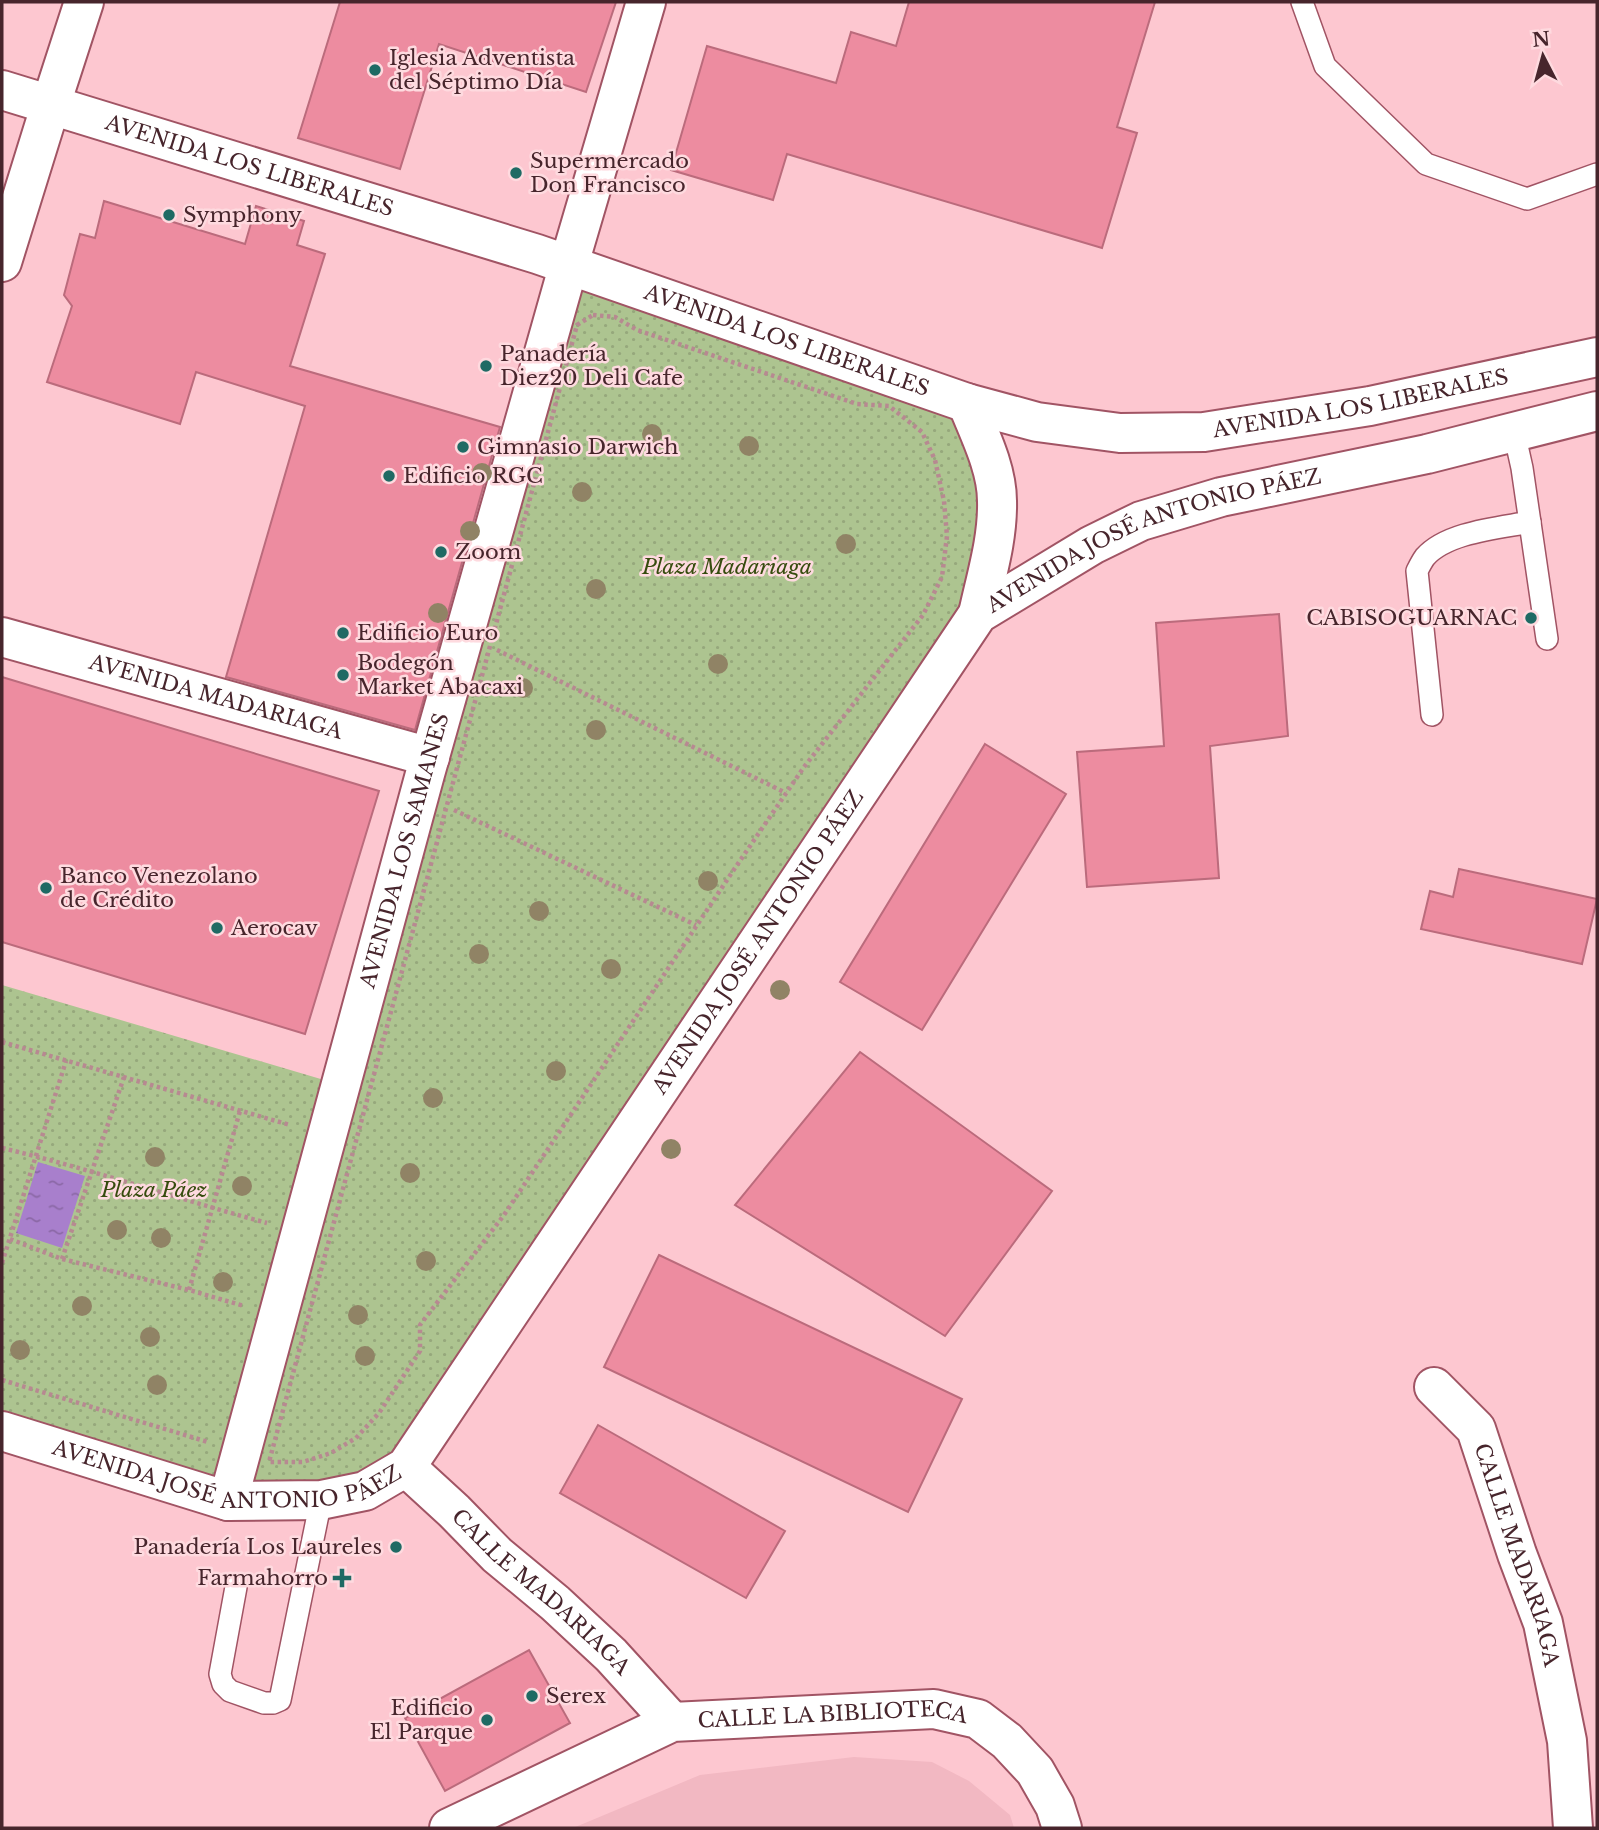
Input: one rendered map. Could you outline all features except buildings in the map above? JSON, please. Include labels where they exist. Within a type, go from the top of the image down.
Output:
[{"type":"main road","points":[[2,262],[84,2]]},
{"type":"main road","name":"AVENIDA LOS SAMANES","points":[[228,1502],[430,757],[646,2]]},
{"type":"main road","name":"AVENIDA LOS LIBERALES","points":[[2,90],[569,264],[967,402],[1037,422],[1120,433],[1204,432],[1370,406],[1596,357]]},
{"type":"main road","points":[[967,402],[990,459],[998,499],[994,541],[978,614]]},
{"type":"main road","name":"AVENIDA JOSÉ ANTONIO PÁEZ","points":[[2,1431],[228,1502],[321,1500],[365,1491],[406,1467],[978,614],[1092,545],[1141,521],[1222,497],[1427,454],[1597,411]]},
{"type":"main road","name":"AVENIDA MADARIAGA","points":[[2,637],[430,757]]},
{"type":"main road","name":"CALLE MADARIAGA","points":[[1434,1388],[1476,1429],[1517,1554],[1544,1623],[1567,1741],[1573,1828]]},
{"type":"main road","name":"CALLE MADARIAGA","points":[[406,1467],[497,1555],[555,1602],[611,1655],[672,1721]]},
{"type":"main road","name":"CALLE LA BIBLIOTECA","points":[[672,1721],[934,1709],[978,1719],[1007,1741],[1035,1771],[1055,1807],[1062,1828]]},
{"type":"main road","points":[[449,1828],[672,1721]]},
{"type":"main road","name":"CALLE MADARIAGA","points":[[1567,1741],[1597,1777]]},
{"type":"lane","points":[[1302,2],[1325,66],[1426,164],[1527,199],[1597,174]]},
{"type":"lane","points":[[1514,432],[1522,468],[1547,639]]},
{"type":"lane","points":[[1432,715],[1417,571],[1425,556],[1444,543],[1468,534],[1530,522]]},
{"type":"lane","points":[[236,1587],[220,1674],[223,1684],[230,1691],[264,1703],[273,1703],[280,1700],[321,1500]]},
{"type":"path","points":[[593,315],[615,317],[637,330],[857,404],[889,406],[922,432],[935,460],[944,501],[947,536],[942,577],[923,615],[804,767],[504,1215],[420,1325],[420,1351],[380,1413],[356,1438],[331,1453],[303,1462],[269,1462],[490,646],[578,325],[593,315]]},
{"type":"path","points":[[490,646],[786,793]]},
{"type":"path","points":[[447,806],[696,925]]},
{"type":"path","points":[[2,1042],[290,1125]]},
{"type":"path","points":[[2,1263],[66,1061]]},
{"type":"path","points":[[62,1259],[124,1077]]},
{"type":"path","points":[[189,1290],[240,1111]]},
{"type":"path","points":[[2,1147],[276,1225]]},
{"type":"path","points":[[10,1239],[62,1259],[254,1309]]},
{"type":"path","points":[[2,1380],[217,1445]]},
{"type":"shaded area","points":[[854,1757],[932,1762],[969,1781],[1010,1815],[1014,1828],[573,1828],[700,1775]]},
{"type":"green space","name":"Plaza Madariaga","points":[[569,264],[967,403],[998,499],[978,614],[406,1467],[321,1500],[2,1431],[2,985],[341,1085]]},
{"type":"water","points":[[38,1162],[85,1176],[62,1248],[16,1233]]},
{"type":"place","name":"Iglesia Adventista del Séptimo Día","points":[[375,70]]},
{"type":"place","name":"Supermercado Don Francisco","points":[[516,173]]},
{"type":"place","name":"Symphony","points":[[169,215]]},
{"type":"place","name":"Panadería Diez20 Deli Cafe","points":[[486,366]]},
{"type":"place","name":"Gimnasio Darwich","points":[[463,447]]},
{"type":"place","name":"Edificio RGC","points":[[389,476]]},
{"type":"place","name":"Zoom","points":[[441,552]]},
{"type":"place","name":"CABISOGUARNAC","points":[[1531,618]]},
{"type":"place","name":"Edificio Euro","points":[[343,633]]},
{"type":"place","name":"Bodegón Market Abacaxi","points":[[343,675]]},
{"type":"place","name":"Banco Venezolano de Crédito","points":[[46,888]]},
{"type":"place","name":"Aerocav","points":[[217,928]]},
{"type":"place","name":"Panadería Los Laureles","points":[[396,1547]]},
{"type":"place","name":"Farmahorro","points":[[342,1578]]},
{"type":"place","name":"Serex","points":[[532,1696]]},
{"type":"place","name":"Edificio El Parque","points":[[487,1720]]},
{"type":"park label","name":"Plaza Páez","points":[[154,1190]]}]
